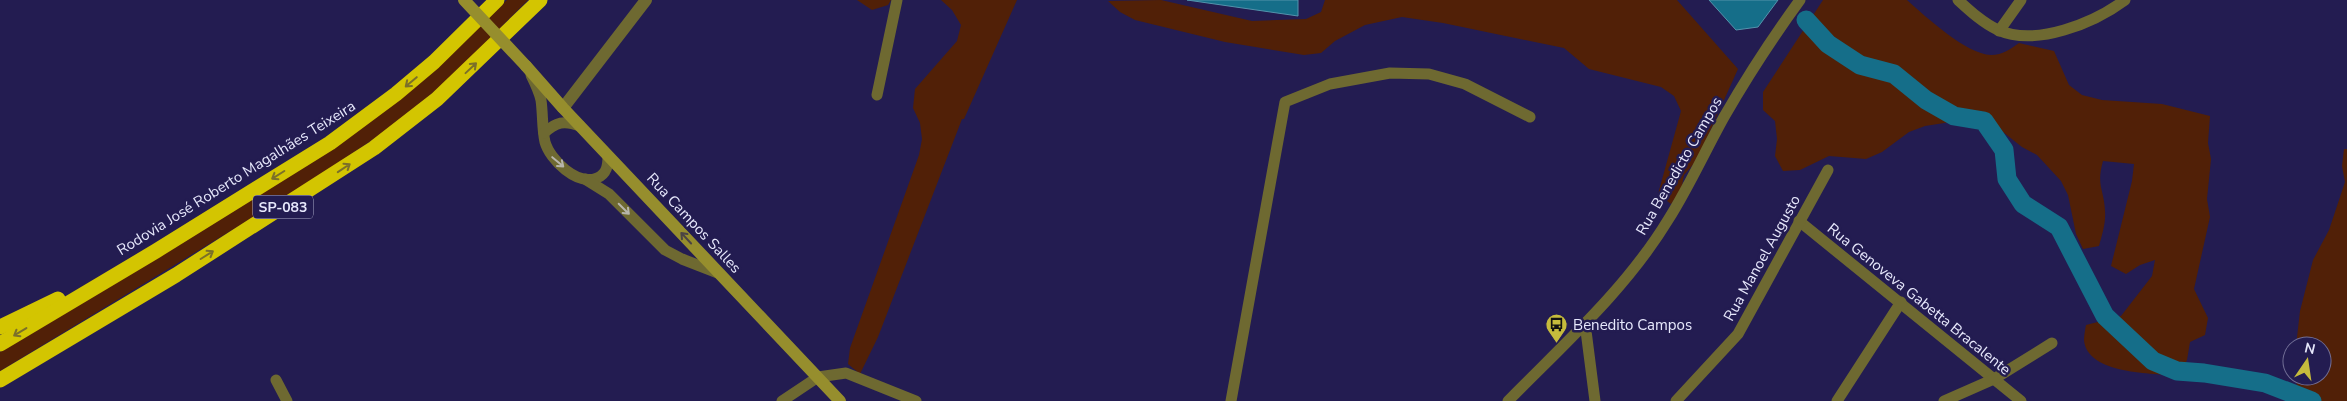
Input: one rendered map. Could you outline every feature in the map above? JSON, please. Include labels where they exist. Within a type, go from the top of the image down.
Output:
[{"type":"highway","name":"Rodovia José Roberto Magalhães Teixeira","points":[[0,344],[156,251],[330,143],[363,120],[434,62],[497,0]]},
{"type":"highway","name":"SP-083","points":[[0,380],[176,275],[340,171],[408,122],[489,52],[540,0]]},
{"type":"highway","points":[[0,327],[156,251]]},
{"type":"highway","points":[[0,392],[176,275]]},
{"type":"main road","name":"Rua Campos Salles","points":[[464,0],[608,156],[840,401]]},
{"type":"street","points":[[544,133],[646,0]]},
{"type":"street","points":[[877,95],[897,0]]},
{"type":"street","name":"Rua Benedicto Campos","points":[[1508,401],[1585,323],[1631,272],[1668,220],[1724,116],[1800,0]]},
{"type":"street","points":[[1958,0],[1999,31],[2022,36],[2045,35],[2107,13],[2125,0]]},
{"type":"street","points":[[1999,31],[2021,0]]},
{"type":"street","points":[[527,67],[541,101],[545,142],[551,156],[572,174],[585,179],[609,194],[664,250],[720,273]]},
{"type":"street","points":[[1231,401],[1285,102],[1330,84],[1390,73],[1429,74],[1465,84],[1530,116]]},
{"type":"street","points":[[544,133],[554,124],[560,122],[569,122],[580,126]]},
{"type":"street","points":[[585,179],[592,180],[602,176],[608,166],[608,156]]},
{"type":"street","name":"Rua Manoel Augusto","points":[[1676,401],[1738,334],[1828,170]]},
{"type":"street","name":"Rua Genoveva Gabetta Bracalente","points":[[1799,221],[2021,401]]},
{"type":"street","points":[[1838,401],[1901,302]]},
{"type":"street","points":[[1585,323],[1596,401]]},
{"type":"street","points":[[1944,401],[1994,379],[2052,343]]},
{"type":"street","points":[[782,401],[818,377],[846,373],[916,401]]},
{"type":"street","points":[[276,380],[287,401]]},
{"type":"shaded area","points":[[507,0],[528,0],[444,84],[378,136],[293,193],[0,371],[0,352],[119,281],[432,72]]},
{"type":"shaded area","points":[[857,0],[891,0],[888,5],[872,10]]},
{"type":"shaded area","points":[[941,0],[1017,0],[964,119],[962,119],[878,337],[860,374],[848,364],[850,348],[919,155],[922,139],[920,123],[913,108],[915,89],[957,41],[961,25],[952,10]]},
{"type":"shaded area","points":[[1161,0],[1252,21],[1306,19],[1321,12],[1325,0],[1677,0],[1738,69],[1697,160],[1684,175],[1681,191],[1671,204],[1658,194],[1681,111],[1674,96],[1661,87],[1589,69],[1564,48],[1443,23],[1402,17],[1365,25],[1335,41],[1321,53],[1304,55],[1225,42],[1135,20],[1120,12],[1108,1]]},
{"type":"shaded area","points":[[1823,0],[1907,0],[1958,42],[1981,53],[1999,54],[2019,43],[2054,51],[2069,85],[2082,95],[2102,100],[2162,104],[2210,116],[2208,143],[2211,159],[2207,199],[2210,217],[2194,289],[2208,318],[2205,335],[2190,342],[2187,360],[2179,376],[2139,373],[2109,366],[2097,360],[2088,351],[2084,340],[2086,325],[2121,316],[2152,276],[2155,260],[2140,265],[2126,274],[2111,266],[2132,181],[2134,164],[2103,161],[2100,182],[2105,211],[2104,229],[2099,246],[2083,249],[2076,234],[2068,195],[2061,181],[2037,155],[2022,147],[1994,125],[1974,120],[1925,126],[1909,132],[1882,152],[1866,159],[1829,156],[1800,170],[1783,171],[1775,156],[1777,139],[1775,121],[1763,110],[1763,92]]},
{"type":"shaded area","points":[[2344,149],[2347,149],[2347,401],[2298,401],[2297,386],[2332,386],[2332,336],[2297,336],[2300,311],[2313,260],[2329,230],[2345,182],[2342,166]]},
{"type":"water","points":[[1187,0],[1298,0],[1298,16]]},
{"type":"water","points":[[1709,0],[1778,0],[1758,27],[1736,30]]},
{"type":"waterway","points":[[1806,20],[1828,44],[1860,65],[1894,74],[1926,100],[1954,116],[1984,121],[2004,150],[2007,179],[2023,204],[2059,227],[2105,316],[2153,361],[2177,371],[2204,373],[2265,383],[2312,401]]},
{"type":"place","name":"Benedito Campos","points":[[1557,344]]}]
